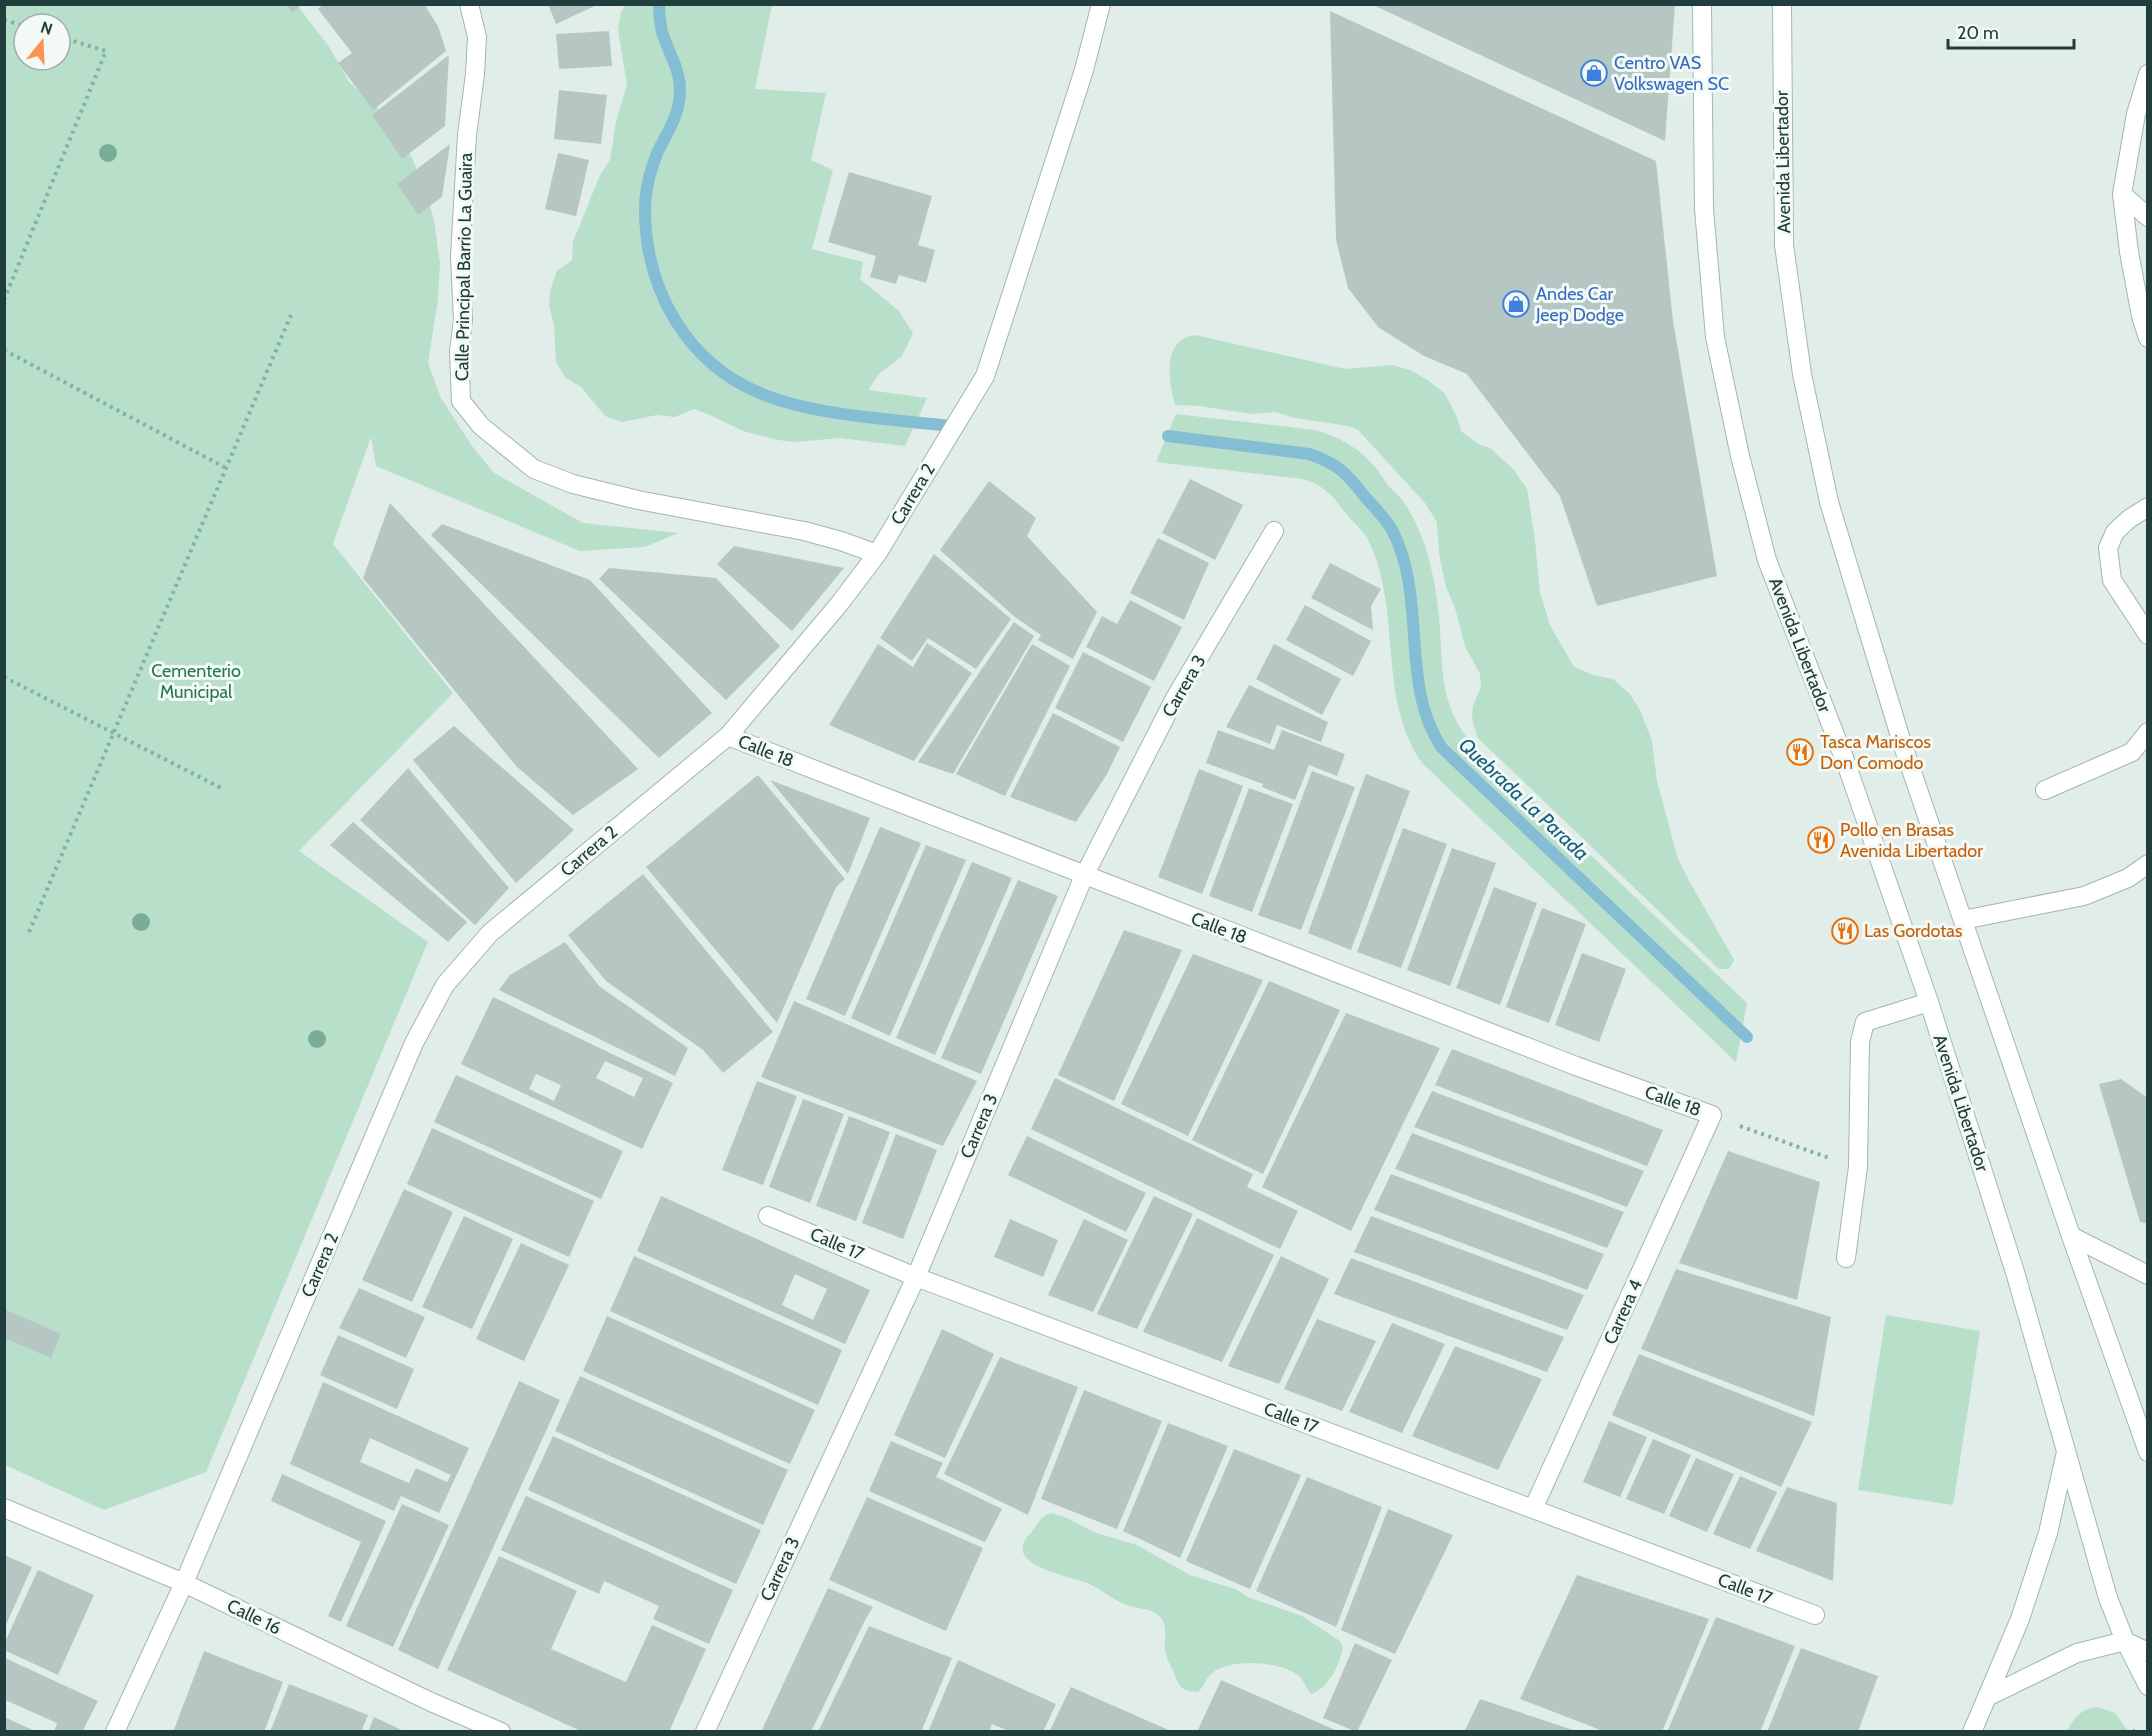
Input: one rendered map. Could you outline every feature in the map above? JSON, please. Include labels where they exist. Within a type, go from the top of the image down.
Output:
[{"type":"street","name":"Calle Principal Barrio La Guaira","points":[[469,4],[477,37],[467,135],[460,256],[463,320],[459,351],[461,400],[481,426],[534,469],[573,484],[638,500],[680,506],[804,531],[877,554]]},
{"type":"street","name":"Carrera 2","points":[[115,1731],[184,1583],[414,1043],[445,985],[490,933],[728,736],[840,603],[877,554],[985,376],[1084,70],[1101,4]]},
{"type":"street","name":"Avenida Libertador","points":[[1702,4],[1704,209],[1715,337],[1740,456],[1767,560],[1846,763],[1929,1002],[2015,1272],[2108,1598],[2125,1641],[2148,1686]]},
{"type":"street","name":"Avenida Libertador","points":[[1782,4],[1784,246],[1802,374],[1829,502],[1902,743],[2071,1236],[2148,1452]]},
{"type":"street","points":[[2148,74],[2136,114],[2122,194],[2129,252],[2141,316],[2148,338]]},
{"type":"street","points":[[2122,194],[2148,217]]},
{"type":"street","points":[[2148,507],[2129,519],[2115,532],[2108,548],[2112,580],[2148,636]]},
{"type":"street","name":"Carrera 3","points":[[705,1731],[916,1277],[1084,876],[1175,698],[1274,531]]},
{"type":"street","points":[[2045,790],[2132,752],[2148,732]]},
{"type":"street","name":"Calle 18","points":[[728,736],[1576,1066],[1712,1115]]},
{"type":"street","points":[[1963,920],[2084,896],[2127,878],[2148,864]]},
{"type":"street","points":[[1846,1258],[1858,1167],[1860,1042],[1865,1022],[1929,1002]]},
{"type":"street","name":"Carrera 4","points":[[1533,1509],[1712,1115]]},
{"type":"street","name":"Calle 17","points":[[768,1216],[916,1277],[1815,1615]]},
{"type":"street","points":[[2071,1236],[2148,1275]]},
{"type":"street","points":[[1972,1731],[2020,1619],[2045,1544],[2066,1450]]},
{"type":"street","name":"Calle 16","points":[[4,1508],[184,1583],[430,1702],[501,1731]]},
{"type":"street","points":[[1987,1697],[2077,1653],[2125,1641],[2148,1652]]},
{"type":"path","points":[[4,300],[106,51],[72,41]]},
{"type":"path","points":[[29,932],[291,315]]},
{"type":"path","points":[[4,350],[226,468]]},
{"type":"path","points":[[4,677],[223,789]]},
{"type":"path","points":[[1712,1115],[1844,1164],[1858,1167]]},
{"type":"path","points":[[2133,1731],[2139,1728]]},
{"type":"green space","points":[[626,4],[772,5],[755,89],[826,93],[811,160],[833,170],[812,249],[863,262],[860,279],[899,311],[913,333],[902,356],[879,374],[868,390],[927,398],[905,446],[840,438],[795,442],[778,440],[743,431],[694,409],[675,417],[657,415],[622,422],[605,416],[581,387],[565,377],[556,362],[554,325],[549,305],[551,288],[557,271],[572,260],[573,242],[600,175],[610,160],[616,122],[627,85],[618,30],[621,12]]},
{"type":"green space","name":"Cementerio Municipal","points":[[5,5],[297,5],[330,48],[349,82],[390,119],[412,158],[427,195],[434,220],[440,264],[438,299],[428,363],[441,398],[472,446],[494,473],[583,523],[678,533],[645,547],[580,551],[376,466],[371,437],[333,544],[453,693],[299,851],[428,942],[206,1472],[104,1510],[5,1465]]},
{"type":"green space","points":[[1195,335],[1345,369],[1392,365],[1410,370],[1445,394],[1462,432],[1480,445],[1490,448],[1514,470],[1527,489],[1540,592],[1550,625],[1574,667],[1593,675],[1613,679],[1629,693],[1640,710],[1652,741],[1657,781],[1677,856],[1734,960],[1729,969],[1719,969],[1478,738],[1472,717],[1473,706],[1481,686],[1480,674],[1465,646],[1455,608],[1446,587],[1439,554],[1437,522],[1425,503],[1358,430],[1348,426],[1295,418],[1275,412],[1252,414],[1175,405],[1170,374],[1172,353],[1184,338]]},
{"type":"green space","points":[[1176,414],[1315,430],[1348,444],[1376,468],[1405,504],[1425,546],[1439,616],[1444,682],[1452,712],[1460,727],[1470,741],[1747,1003],[1736,1062],[1422,763],[1408,738],[1399,711],[1380,571],[1368,539],[1362,531],[1323,488],[1303,479],[1156,462]]},
{"type":"green space","points":[[1886,1315],[1980,1331],[1953,1505],[1858,1490]]},
{"type":"green space","points":[[1051,1513],[1065,1517],[1096,1533],[1137,1545],[1190,1575],[1235,1589],[1248,1597],[1302,1616],[1340,1641],[1343,1648],[1332,1675],[1323,1687],[1311,1694],[1300,1677],[1289,1670],[1267,1664],[1242,1663],[1220,1668],[1212,1673],[1198,1692],[1184,1689],[1179,1684],[1167,1658],[1165,1628],[1158,1615],[1122,1603],[1087,1583],[1041,1568],[1024,1554],[1023,1545],[1029,1535],[1041,1519]]},
{"type":"green space","points":[[2098,1707],[2115,1713],[2128,1731],[2067,1731],[2079,1714],[2087,1709]]},
{"type":"building","points":[[286,4],[303,4],[292,13]]},
{"type":"building","points":[[324,4],[424,4],[438,26],[446,51],[373,110],[338,63],[352,53],[318,9]]},
{"type":"building","points":[[548,4],[599,4],[556,24]]},
{"type":"building","name":"Centro VAS Volkswagen SC","points":[[1371,4],[1675,4],[1665,141]]},
{"type":"building","name":"Andes Car Jeep Dodge","points":[[1330,11],[1656,161],[1673,321],[1717,576],[1597,606],[1560,496],[1467,374],[1424,356],[1378,327],[1348,288],[1336,240]]},
{"type":"building","points":[[609,31],[612,66],[559,69],[556,34]]},
{"type":"building","points":[[449,55],[445,126],[402,159],[372,115]]},
{"type":"building","points":[[559,90],[607,95],[601,144],[554,139]]},
{"type":"building","points":[[450,144],[442,197],[418,215],[397,184]]},
{"type":"building","points":[[558,153],[589,160],[576,216],[545,209]]},
{"type":"building","points":[[849,172],[932,196],[918,245],[935,250],[926,283],[899,275],[896,284],[870,277],[876,256],[828,242]]},
{"type":"building","points":[[1190,479],[1243,505],[1215,560],[1162,533]]},
{"type":"building","points":[[989,481],[1036,518],[1027,536],[1097,612],[1073,659],[1038,640],[1041,635],[1015,617],[940,550]]},
{"type":"building","points":[[390,503],[638,769],[573,815],[516,766],[363,578]]},
{"type":"building","points":[[442,524],[590,580],[712,713],[659,758],[431,535]]},
{"type":"building","points":[[1158,538],[1209,563],[1184,620],[1130,593]]},
{"type":"building","points":[[734,546],[844,568],[792,631],[717,564]]},
{"type":"building","points":[[934,554],[1011,619],[976,669],[928,638],[912,661],[880,638]]},
{"type":"building","points":[[1330,563],[1381,589],[1371,606],[1373,630],[1311,598]]},
{"type":"building","points":[[609,568],[716,578],[780,646],[726,700],[599,579]]},
{"type":"building","points":[[1130,600],[1182,627],[1154,681],[1086,647],[1102,616],[1117,624]]},
{"type":"building","points":[[1305,605],[1371,641],[1353,676],[1286,640]]},
{"type":"building","points":[[1014,622],[1034,636],[953,774],[918,762]]},
{"type":"building","points":[[927,643],[972,673],[914,761],[829,725],[878,644],[913,667]]},
{"type":"building","points":[[1032,644],[1070,666],[1005,796],[956,774]]},
{"type":"building","points":[[1274,644],[1341,679],[1322,715],[1256,679]]},
{"type":"building","points":[[1083,652],[1151,687],[1123,742],[1055,708]]},
{"type":"building","points":[[1249,685],[1328,722],[1321,742],[1277,725],[1270,744],[1226,727]]},
{"type":"building","points":[[1053,713],[1120,747],[1107,774],[1076,822],[1010,797]]},
{"type":"building","points":[[454,726],[574,830],[516,883],[413,760]]},
{"type":"building","points":[[1218,730],[1274,750],[1282,730],[1345,754],[1337,776],[1309,765],[1295,800],[1262,787],[1263,784],[1206,763]]},
{"type":"building","points":[[408,768],[509,888],[475,925],[360,820]]},
{"type":"building","points":[[1199,769],[1243,786],[1202,894],[1158,877]]},
{"type":"building","points":[[1312,771],[1355,787],[1301,930],[1258,915]]},
{"type":"building","points":[[1366,774],[1410,791],[1351,950],[1308,933]]},
{"type":"building","points":[[758,775],[845,879],[836,887],[777,1023],[646,867]]},
{"type":"building","points":[[770,780],[870,818],[848,874]]},
{"type":"building","points":[[1249,788],[1293,804],[1252,912],[1209,896]]},
{"type":"building","points":[[353,822],[467,922],[448,942],[330,845]]},
{"type":"building","points":[[880,827],[921,843],[845,1016],[806,999]]},
{"type":"building","points":[[1403,828],[1447,844],[1401,968],[1357,952]]},
{"type":"building","points":[[926,845],[966,860],[890,1036],[851,1018]]},
{"type":"building","points":[[1452,848],[1496,863],[1450,986],[1407,970]]},
{"type":"building","points":[[972,862],[1012,878],[935,1055],[896,1038]]},
{"type":"building","points":[[643,874],[773,1032],[723,1073],[703,1050],[606,981],[568,935]]},
{"type":"building","points":[[1018,880],[1058,896],[981,1074],[941,1058]]},
{"type":"building","points":[[1494,887],[1537,903],[1500,1005],[1456,988]]},
{"type":"building","points":[[1542,908],[1586,924],[1549,1023],[1506,1007]]},
{"type":"building","points":[[1124,930],[1182,950],[1114,1101],[1058,1075]]},
{"type":"building","points":[[565,942],[599,986],[688,1048],[675,1076],[499,990],[510,975]]},
{"type":"building","points":[[1582,953],[1626,969],[1599,1042],[1555,1025]]},
{"type":"building","points":[[1193,954],[1263,980],[1188,1136],[1121,1104]]},
{"type":"building","points":[[1269,981],[1340,1010],[1263,1174],[1192,1140]]},
{"type":"building","points":[[493,997],[673,1083],[642,1149],[461,1064]],"holes":[[[605,1061],[643,1078],[634,1097],[596,1078]],[[536,1074],[561,1085],[554,1101],[529,1089]]]},
{"type":"building","points":[[794,1001],[977,1081],[943,1146],[761,1077]]},
{"type":"building","points":[[1346,1013],[1440,1048],[1351,1231],[1262,1187]]},
{"type":"building","points":[[1452,1049],[1663,1130],[1647,1166],[1435,1085]]},
{"type":"building","points":[[456,1075],[623,1151],[601,1199],[434,1122]]},
{"type":"building","points":[[1055,1078],[1253,1174],[1247,1187],[1298,1211],[1280,1249],[1031,1129]]},
{"type":"building","points":[[2121,1079],[2148,1098],[2148,1224],[2140,1222],[2099,1084]]},
{"type":"building","points":[[757,1081],[797,1096],[763,1185],[722,1170]]},
{"type":"building","points":[[1432,1091],[1644,1171],[1627,1207],[1414,1127]]},
{"type":"building","points":[[803,1099],[844,1114],[810,1203],[769,1187]]},
{"type":"building","points":[[849,1116],[890,1132],[856,1221],[816,1206]]},
{"type":"building","points":[[432,1128],[594,1201],[569,1257],[407,1184]]},
{"type":"building","points":[[1412,1133],[1624,1212],[1607,1248],[1395,1169]]},
{"type":"building","points":[[896,1134],[937,1150],[903,1239],[862,1223]]},
{"type":"building","points":[[1027,1136],[1146,1193],[1126,1232],[1008,1175]]},
{"type":"building","points":[[1728,1151],[1820,1182],[1797,1300],[1679,1263]]},
{"type":"building","points":[[1391,1174],[1604,1254],[1587,1290],[1374,1210]]},
{"type":"building","points":[[404,1189],[453,1212],[412,1302],[362,1280]]},
{"type":"building","points":[[661,1196],[870,1290],[845,1344],[637,1251]],"holes":[[[795,1274],[827,1289],[813,1320],[782,1305]]]},
{"type":"building","points":[[1154,1196],[1193,1214],[1137,1329],[1097,1314]]},
{"type":"building","points":[[464,1216],[513,1239],[472,1329],[422,1307]]},
{"type":"building","points":[[1371,1216],[1584,1295],[1567,1330],[1354,1252]]},
{"type":"building","points":[[1197,1218],[1274,1255],[1222,1362],[1143,1332]]},
{"type":"building","points":[[1010,1219],[1058,1240],[1043,1277],[994,1257]]},
{"type":"building","points":[[1084,1219],[1128,1240],[1093,1312],[1048,1295]]},
{"type":"building","points":[[521,1243],[569,1265],[524,1361],[476,1339]]},
{"type":"building","points":[[634,1256],[842,1350],[818,1405],[610,1311]]},
{"type":"building","points":[[1281,1256],[1329,1279],[1279,1384],[1228,1366]]},
{"type":"building","points":[[1351,1258],[1564,1337],[1547,1372],[1334,1294]]},
{"type":"building","points":[[1676,1269],[1831,1317],[1814,1416],[1641,1349]]},
{"type":"building","points":[[359,1288],[425,1317],[406,1358],[339,1328]]},
{"type":"building","points":[[4,1309],[61,1334],[51,1358],[4,1338]]},
{"type":"building","points":[[607,1316],[815,1410],[790,1464],[583,1371]]},
{"type":"building","points":[[1317,1319],[1376,1341],[1342,1411],[1284,1389]]},
{"type":"building","points":[[1392,1323],[1445,1344],[1402,1433],[1349,1412]]},
{"type":"building","points":[[942,1329],[994,1354],[945,1458],[894,1435]]},
{"type":"building","points":[[338,1335],[414,1369],[397,1409],[320,1375]]},
{"type":"building","points":[[1455,1346],[1542,1379],[1498,1470],[1412,1436]]},
{"type":"building","points":[[1639,1354],[1812,1422],[1781,1487],[1612,1415]]},
{"type":"building","points":[[1000,1357],[1078,1387],[1028,1515],[944,1474]]},
{"type":"building","points":[[580,1376],[788,1470],[763,1525],[555,1431]]},
{"type":"building","points":[[519,1381],[560,1400],[438,1669],[398,1650]]},
{"type":"building","points":[[323,1382],[469,1448],[439,1513],[401,1496],[394,1511],[290,1464]],"holes":[[[370,1438],[451,1475],[447,1482],[416,1468],[409,1483],[360,1462]]]},
{"type":"building","points":[[1084,1390],[1162,1421],[1117,1529],[1041,1499]]},
{"type":"building","points":[[1609,1421],[1647,1437],[1620,1497],[1583,1482]]},
{"type":"building","points":[[1168,1423],[1228,1446],[1180,1558],[1123,1531]]},
{"type":"building","points":[[553,1436],[761,1530],[736,1584],[528,1490]]},
{"type":"building","points":[[1653,1439],[1691,1455],[1664,1514],[1626,1499]]},
{"type":"building","points":[[891,1441],[943,1463],[936,1477],[1002,1509],[985,1542],[869,1491]]},
{"type":"building","points":[[1234,1449],[1301,1475],[1250,1589],[1186,1561]]},
{"type":"building","points":[[1696,1458],[1734,1474],[1707,1532],[1669,1516]]},
{"type":"building","points":[[282,1474],[386,1521],[341,1622],[328,1616],[361,1542],[271,1501]]},
{"type":"building","points":[[1740,1476],[1777,1492],[1750,1549],[1713,1534]]},
{"type":"building","points":[[1307,1477],[1382,1507],[1336,1627],[1256,1591]]},
{"type":"building","points":[[1787,1487],[1837,1503],[1833,1581],[1756,1551]]},
{"type":"building","points":[[526,1496],[733,1590],[709,1644],[653,1619],[659,1606],[604,1581],[599,1594],[501,1550]]},
{"type":"building","points":[[867,1497],[983,1548],[946,1631],[829,1580]]},
{"type":"building","points":[[402,1504],[449,1525],[393,1647],[346,1626]]},
{"type":"building","points":[[1388,1509],[1453,1535],[1395,1654],[1341,1630]]},
{"type":"building","points":[[4,1555],[32,1567],[4,1629]]},
{"type":"building","points":[[499,1556],[577,1591],[551,1649],[626,1682],[652,1625],[706,1649],[669,1732],[583,1732],[447,1670]]},
{"type":"building","points":[[38,1570],[94,1595],[58,1675],[4,1650],[4,1644]]},
{"type":"building","points":[[1577,1575],[1709,1619],[1662,1732],[1606,1732],[1520,1699]]},
{"type":"building","points":[[828,1588],[873,1607],[811,1732],[761,1732]]},
{"type":"building","points":[[1716,1617],[1795,1646],[1760,1732],[1667,1732]]},
{"type":"building","points":[[869,1626],[952,1658],[921,1732],[818,1732]]},
{"type":"building","points":[[1355,1643],[1392,1660],[1357,1732],[1323,1718]]},
{"type":"building","points":[[1801,1648],[1878,1676],[1858,1732],[1767,1732]]},
{"type":"building","points":[[204,1651],[283,1682],[264,1732],[173,1732]]},
{"type":"building","points":[[5,1658],[98,1701],[82,1732],[54,1732],[57,1723],[5,1700]]},
{"type":"building","points":[[958,1660],[1056,1704],[1043,1732],[1010,1732],[992,1724],[989,1732],[928,1732]]},
{"type":"building","points":[[1221,1680],[1317,1722],[1340,1732],[1197,1732]]},
{"type":"building","points":[[289,1684],[368,1715],[361,1732],[270,1732]]},
{"type":"building","points":[[1071,1687],[1173,1732],[1049,1732]]},
{"type":"building","points":[[1480,1699],[1576,1731],[1576,1732],[1464,1732]]},
{"type":"building","points":[[4,1717],[37,1732],[4,1732]]},
{"type":"building","points":[[374,1717],[406,1732],[368,1732]]},
{"type":"waterway","name":"Quebrada La Parada","points":[[659,4],[662,32],[676,69],[680,92],[675,116],[658,151],[651,172],[645,209],[647,239],[653,267],[662,295],[675,320],[692,343],[712,363],[735,380],[762,394],[830,412],[950,426]]},
{"type":"waterway","name":"Quebrada La Parada","points":[[1168,436],[1309,454],[1328,462],[1348,476],[1392,530],[1403,556],[1409,584],[1421,697],[1429,723],[1442,748],[1747,1037]]},
{"type":"place","name":"Centro VAS Volkswagen SC","points":[[1594,73]]},
{"type":"place","name":"Andes Car Jeep Dodge","points":[[1516,304]]},
{"type":"place","name":"Tasca Mariscos Don Comodo","points":[[1800,752]]},
{"type":"place","name":"Pollo en Brasas Avenida Libertador","points":[[1821,840]]},
{"type":"place","name":"Las Gordotas","points":[[1845,931]]}]
